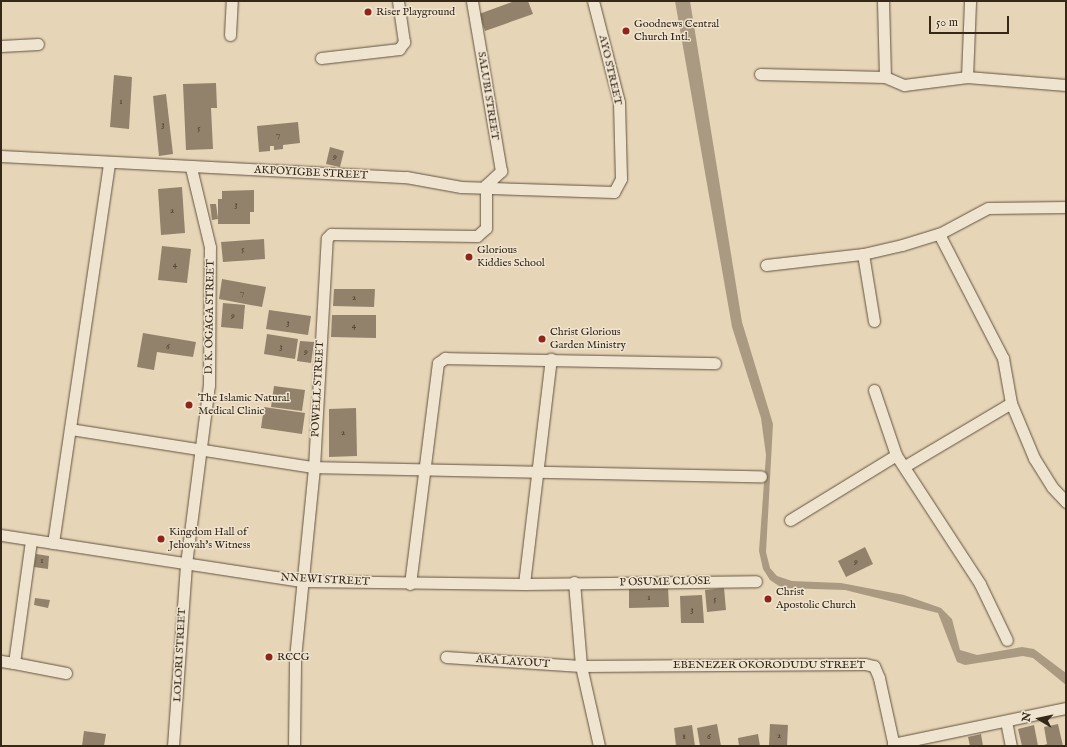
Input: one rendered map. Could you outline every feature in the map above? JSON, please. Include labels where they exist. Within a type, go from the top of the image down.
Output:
[{"type":"street","points":[[230,35],[232,1]]},
{"type":"street","points":[[321,58],[399,49],[404,42],[398,1]]},
{"type":"street","name":"SALUBI STREET","points":[[472,1],[500,171],[486,185]]},
{"type":"street","name":"AYO STREET","points":[[593,1],[619,102],[619,187]]},
{"type":"street","points":[[883,1],[885,77]]},
{"type":"street","points":[[967,77],[970,1]]},
{"type":"street","points":[[1,46],[38,44]]},
{"type":"street","points":[[760,74],[885,77],[904,84],[967,77],[1066,85]]},
{"type":"street","name":"AKPOYIGBE STREET","points":[[1,156],[109,164],[406,177],[461,187],[486,185],[614,192],[619,187]]},
{"type":"street","points":[[53,544],[109,164]]},
{"type":"street","name":"D. K. OGAGA STREET","points":[[186,564],[202,450],[209,385],[210,247],[191,168]]},
{"type":"street","name":"POWELL STREET","points":[[294,746],[294,658],[314,467],[327,238],[331,234],[477,236],[486,228],[486,185]]},
{"type":"street","points":[[766,265],[863,254],[939,234],[988,208],[1066,207]]},
{"type":"street","points":[[939,234],[1003,358],[1011,403],[1034,458],[1066,502]]},
{"type":"street","points":[[863,254],[874,321]]},
{"type":"street","points":[[410,584],[438,362],[445,358],[715,363]]},
{"type":"street","points":[[524,584],[551,359]]},
{"type":"street","points":[[874,390],[896,455],[980,584],[1007,640]]},
{"type":"street","points":[[904,466],[1011,403]]},
{"type":"street","points":[[70,429],[314,467],[424,468],[536,474],[761,476]]},
{"type":"street","points":[[790,520],[896,455]]},
{"type":"street","name":"NNEWI STREET","points":[[1,535],[303,581],[410,584],[524,584],[574,582]]},
{"type":"street","points":[[14,663],[31,540]]},
{"type":"street","name":"LOLORI STREET","points":[[173,746],[186,564]]},
{"type":"street","name":"P OSUME CLOSE","points":[[574,582],[756,581]]},
{"type":"street","points":[[574,582],[581,666],[599,746]]},
{"type":"street","name":"AKA LAYOUT","points":[[446,657],[581,666]]},
{"type":"street","points":[[1,661],[66,673]]},
{"type":"street","name":"EBENEZER OKORODUDU STREET","points":[[581,666],[874,666],[879,678],[893,745]]},
{"type":"street","points":[[893,745],[1066,708]]},
{"type":"street","points":[[1006,721],[1011,746]]},
{"type":"shaded area","points":[[675,1],[690,1],[742,322],[773,424],[766,552],[770,568],[777,576],[792,581],[841,583],[904,595],[941,608],[952,619],[960,650],[977,655],[1022,647],[1034,649],[1066,673],[1066,685],[1033,658],[1023,656],[965,665],[957,662],[938,613],[845,590],[782,588],[770,580],[763,569],[759,551],[766,455],[761,418],[732,327]]},
{"type":"building","points":[[515,1],[528,1],[533,14],[485,31],[479,14]]},
{"type":"building","points":[[114,75],[132,77],[129,129],[110,127]]},
{"type":"building","points":[[216,83],[217,108],[211,108],[213,149],[186,150],[183,84]]},
{"type":"building","points":[[166,94],[173,154],[159,156],[153,96]]},
{"type":"building","points":[[298,122],[300,143],[283,145],[283,149],[274,150],[274,146],[270,146],[270,151],[259,152],[257,126]]},
{"type":"building","points":[[330,147],[344,151],[340,167],[326,164]]},
{"type":"building","points":[[182,187],[185,233],[161,235],[158,189]]},
{"type":"building","points":[[254,190],[254,212],[250,212],[250,224],[218,224],[218,199],[222,199],[222,191]]},
{"type":"building","points":[[210,204],[216,204],[218,219],[212,220]]},
{"type":"building","points":[[264,239],[265,259],[223,262],[221,242]]},
{"type":"building","points":[[162,246],[191,249],[187,283],[158,280]]},
{"type":"building","points":[[222,279],[266,287],[262,307],[219,299]]},
{"type":"building","points":[[334,289],[375,289],[374,307],[333,306]]},
{"type":"building","points":[[223,303],[245,305],[243,329],[221,327]]},
{"type":"building","points":[[269,310],[311,316],[308,335],[266,329]]},
{"type":"building","points":[[332,315],[376,315],[376,338],[331,337]]},
{"type":"building","points":[[143,333],[196,342],[193,357],[157,352],[154,370],[137,367]]},
{"type":"building","points":[[267,334],[298,339],[295,359],[264,354]]},
{"type":"building","points":[[300,341],[314,342],[311,363],[297,361]]},
{"type":"building","points":[[274,386],[305,390],[302,411],[271,407]]},
{"type":"building","points":[[264,407],[305,413],[302,434],[261,428]]},
{"type":"building","points":[[356,408],[357,456],[329,457],[329,409]]},
{"type":"building","points":[[865,547],[873,564],[846,577],[838,561]]},
{"type":"building","points":[[36,554],[49,556],[48,569],[34,567]]},
{"type":"building","points":[[668,587],[669,607],[629,608],[629,588]]},
{"type":"building","points":[[724,588],[726,610],[707,612],[705,590]]},
{"type":"building","points":[[702,595],[704,623],[681,623],[680,596]]},
{"type":"building","points":[[35,598],[50,600],[48,608],[34,605]]},
{"type":"building","points":[[717,724],[721,746],[700,746],[697,728]]},
{"type":"building","points":[[770,724],[788,725],[787,746],[769,746]]},
{"type":"building","points":[[1058,724],[1063,746],[1041,746],[1047,744],[1044,727]]},
{"type":"building","points":[[692,725],[695,746],[676,746],[674,728]]},
{"type":"building","points":[[1034,725],[1038,746],[1022,746],[1018,729]]},
{"type":"building","points":[[84,731],[106,734],[104,746],[82,746]]},
{"type":"building","points":[[758,734],[760,746],[739,746],[738,738]]},
{"type":"building","points":[[981,734],[983,746],[970,746],[968,737]]},
{"type":"place","name":"Riser Playground","points":[[368,12]]},
{"type":"place","name":"Goodnews Central Church Intl.","points":[[626,31]]},
{"type":"place","name":"Glorious Kiddies School","points":[[469,257]]},
{"type":"place","name":"Christ Glorious Garden Ministry","points":[[542,339]]},
{"type":"place","name":"The Islamic Natural Medical Clinic","points":[[189,405]]},
{"type":"place","name":"Kingdom Hall of Jehovah's Witness","points":[[161,539]]},
{"type":"place","name":"Christ Apostolic Church","points":[[768,599]]},
{"type":"place","name":"RCCG","points":[[269,657]]}]
